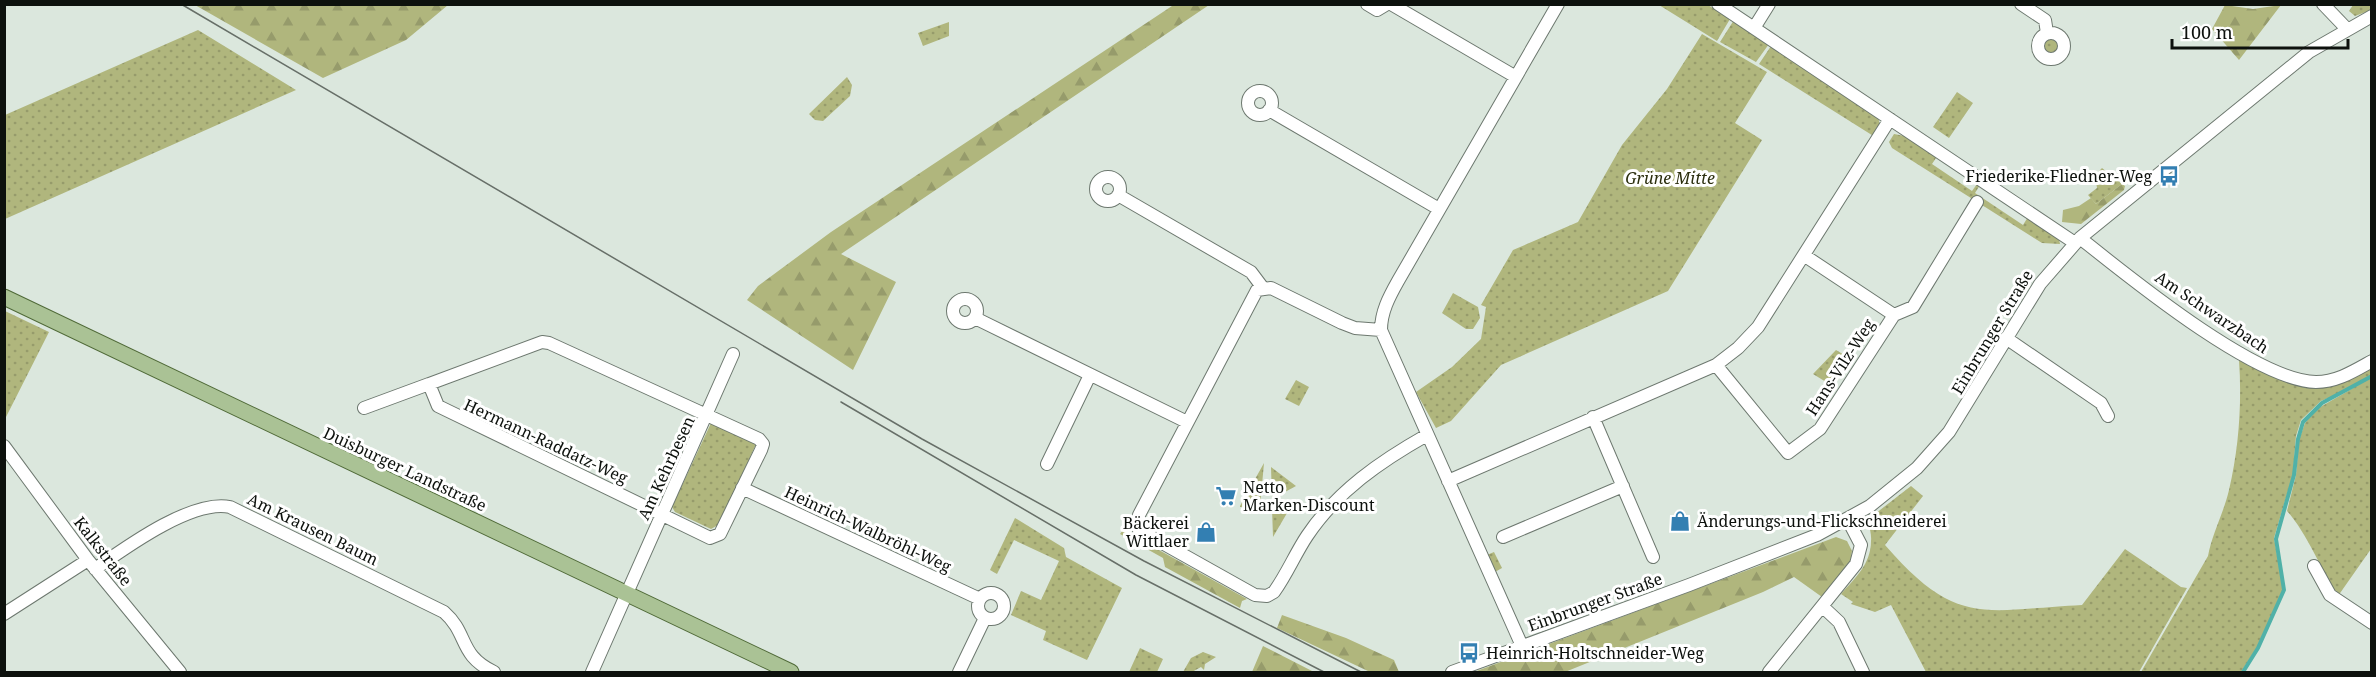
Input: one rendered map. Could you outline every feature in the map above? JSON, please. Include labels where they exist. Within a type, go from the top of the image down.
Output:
[{"type":"main road","name":"Duisburger Landstraße","points":[[4,297],[791,672]]},
{"type":"street","points":[[1367,4],[1377,10],[1389,4],[1516,77]]},
{"type":"street","points":[[1522,646],[1381,330],[1387,300],[1558,4]]},
{"type":"street","points":[[1718,4],[2077,241]]},
{"type":"street","points":[[1754,28],[1769,4]]},
{"type":"street","points":[[2021,4],[2045,20],[2047,33]]},
{"type":"street","points":[[2323,4],[2346,28]]},
{"type":"street","name":"Einbrunger Straße","points":[[1452,672],[1689,585],[1848,520],[1892,488],[1934,451],[1965,409],[2048,272],[2077,241],[2309,52],[2346,28],[2372,16]]},
{"type":"street","points":[[1269,110],[1439,209]]},
{"type":"street","points":[[1448,481],[1716,365],[1738,348],[1758,327],[1890,119]]},
{"type":"street","points":[[1118,195],[1251,272],[1263,288]]},
{"type":"street","name":"Hans-Vilz-Weg","points":[[1716,365],[1788,453],[1820,429],[1894,315],[1913,307],[1977,202]]},
{"type":"street","name":"Am Schwarzbach","points":[[2077,241],[2265,368],[2296,379],[2319,382],[2342,377],[2372,361]]},
{"type":"street","name":"Hans-Vilz-Weg","points":[[1805,256],[1894,315]]},
{"type":"street","points":[[1381,330],[1355,328],[1319,313],[1277,290],[1263,288],[1253,295],[1139,515],[1139,530],[1259,597],[1274,592],[1309,533],[1337,500],[1380,462],[1427,435]]},
{"type":"street","points":[[975,318],[1187,422]]},
{"type":"street","points":[[2006,338],[2101,403],[2108,416]]},
{"type":"street","name":"Hermann-Raddatz-Weg","points":[[364,408],[546,342],[707,417]]},
{"type":"street","name":"Am Kehrbesen","points":[[592,672],[733,354]]},
{"type":"street","points":[[1047,464],[1090,375]]},
{"type":"street","name":"Hermann-Raddatz-Weg","points":[[429,384],[438,406],[447,412],[662,514]]},
{"type":"street","points":[[662,514],[710,537],[715,537],[722,529],[763,444],[750,433],[707,417]]},
{"type":"street","points":[[1593,417],[1653,557]]},
{"type":"street","name":"Kalkstraße","points":[[4,446],[91,565],[180,672]]},
{"type":"street","points":[[1503,537],[1623,486]]},
{"type":"street","name":"Heinrich-Walbröhl-Weg","points":[[742,488],[980,599],[992,594],[999,597],[1004,604],[999,616],[992,619],[985,618],[959,672]]},
{"type":"street","name":"Am Krausen Baum","points":[[4,614],[152,530],[200,510],[221,505],[230,507],[444,612],[453,620],[478,665],[494,672]]},
{"type":"street","points":[[1769,672],[1823,607],[1860,556],[1861,544],[1848,520]]},
{"type":"street","points":[[2314,566],[2330,595],[2372,623]]},
{"type":"street","points":[[980,599],[979,612],[985,618]]},
{"type":"street","points":[[1823,607],[1839,622],[1863,672]]},
{"type":"green space","points":[[1175,4],[1209,5],[841,254],[896,282],[853,370],[747,300],[758,286],[831,232]]},
{"type":"green space","points":[[195,5],[448,5],[406,40],[323,78]]},
{"type":"green space","points":[[1659,5],[1708,5],[1730,19],[1717,41]]},
{"type":"green space","points":[[2225,5],[2253,9],[2281,5],[2239,60],[2212,29]]},
{"type":"green space","points":[[2353,5],[2371,5],[2371,10],[2355,16],[2349,11]]},
{"type":"green space","points":[[1734,20],[1769,44],[1756,62],[1720,42]]},
{"type":"green space","points":[[949,22],[949,36],[923,46],[918,33]]},
{"type":"green space","points":[[198,30],[296,90],[5,219],[5,115]]},
{"type":"green space","name":"Grüne Mitte","points":[[1702,34],[1767,72],[1735,123],[1762,140],[1668,291],[1501,365],[1451,421],[1436,428],[1416,392],[1452,367],[1481,339],[1486,307],[1481,305],[1513,250],[1578,222],[1622,145],[1667,89]]},
{"type":"green space","points":[[2048,38],[2054,38],[2059,46],[2057,52],[2048,54],[2043,49],[2043,43]]},
{"type":"green space","points":[[1771,46],[1878,116],[1880,126],[1875,137],[1759,64]]},
{"type":"green space","points":[[847,77],[852,85],[850,96],[823,121],[815,120],[809,114]]},
{"type":"green space","points":[[1957,92],[1973,103],[1949,138],[1933,127]]},
{"type":"green space","points":[[1894,134],[1910,137],[1938,155],[1932,164],[1972,191],[1977,184],[1980,185],[1975,193],[2023,225],[2028,217],[2059,239],[2060,244],[2042,243],[1892,148],[1889,142]]},
{"type":"green space","points":[[2102,168],[2122,184],[2096,204],[2088,195],[2097,188],[2095,175]]},
{"type":"green space","points":[[2122,184],[2125,186],[2124,190],[2081,224],[2062,222],[2063,210],[2079,206],[2091,198],[2096,204]]},
{"type":"green space","points":[[1453,293],[1478,307],[1480,318],[1473,329],[1466,329],[1442,313]]},
{"type":"green space","points":[[5,311],[49,332],[5,419]]},
{"type":"green space","points":[[1836,350],[1851,359],[1831,385],[1813,374]]},
{"type":"green space","points":[[2242,355],[2304,385],[2371,365],[2371,549],[2338,596],[2301,530],[2287,511],[2296,475],[2299,440],[2305,423],[2315,410],[2355,387],[2321,401],[2301,420],[2296,436],[2293,474],[2274,538],[2283,589],[2257,647],[2241,672],[2141,672],[2208,556],[2227,498],[2237,441],[2240,409],[2239,360]]},
{"type":"green space","points":[[1296,380],[1309,387],[1299,406],[1285,399]]},
{"type":"green space","points":[[711,423],[756,444],[720,524],[711,529],[675,512],[672,507]]},
{"type":"green space","points":[[1264,463],[1260,507],[1240,507],[1240,506]]},
{"type":"green space","points":[[1271,467],[1296,486],[1272,499]]},
{"type":"green space","points":[[1911,486],[1923,496],[1885,545],[1910,572],[1932,590],[1953,602],[1973,608],[1995,610],[2082,605],[2125,549],[2181,587],[2187,588],[2139,672],[1926,672],[1891,605],[1875,612],[1851,604],[1853,602],[1841,594],[1857,576],[1868,557],[1871,517]]},
{"type":"green space","points":[[1272,508],[1290,508],[1273,537]]},
{"type":"green space","points":[[1015,518],[1064,548],[1066,557],[1122,588],[1087,660],[1043,640],[1046,631],[1011,615],[1021,591],[1041,600],[1059,561],[1014,540],[997,574],[990,570]]},
{"type":"green space","points":[[1123,530],[1247,599],[1242,601],[1240,608],[1165,567],[1163,558],[1120,534]]},
{"type":"green space","points":[[1836,537],[1847,541],[1852,551],[1850,563],[1822,597],[1794,577],[1763,592],[1565,672],[1474,672]]},
{"type":"green space","points":[[1494,552],[1502,568],[1495,572],[1487,555]]},
{"type":"green space","points":[[1282,615],[1346,638],[1394,660],[1399,672],[1370,672],[1277,628]]},
{"type":"green space","points":[[1263,646],[1314,672],[1252,672]]},
{"type":"green space","points":[[1140,648],[1163,659],[1157,672],[1129,672]]},
{"type":"green space","points":[[1203,652],[1216,657],[1205,664],[1204,670],[1201,667],[1192,672],[1183,672],[1191,658]]},
{"type":"waterway","points":[[2243,672],[2258,648],[2284,590],[2276,539],[2294,475],[2298,439],[2303,422],[2322,403],[2372,376]]},
{"type":"tram line","points":[[181,4],[922,439],[1144,561],[1361,672]]},
{"type":"tram line","points":[[841,402],[1136,575],[1324,672]]},
{"type":"place","name":"Friederike-Fliedner-Weg","points":[[2169,176]]},
{"type":"place","name":"Netto Marken-Discount","points":[[1226,496]]},
{"type":"place","name":"Änderungs-und-Flickschneiderei","points":[[1680,521]]},
{"type":"place","name":"Bäckerei Wittlaer","points":[[1206,532]]},
{"type":"place","name":"Heinrich-Holtschneider-Weg","points":[[1469,653]]}]
